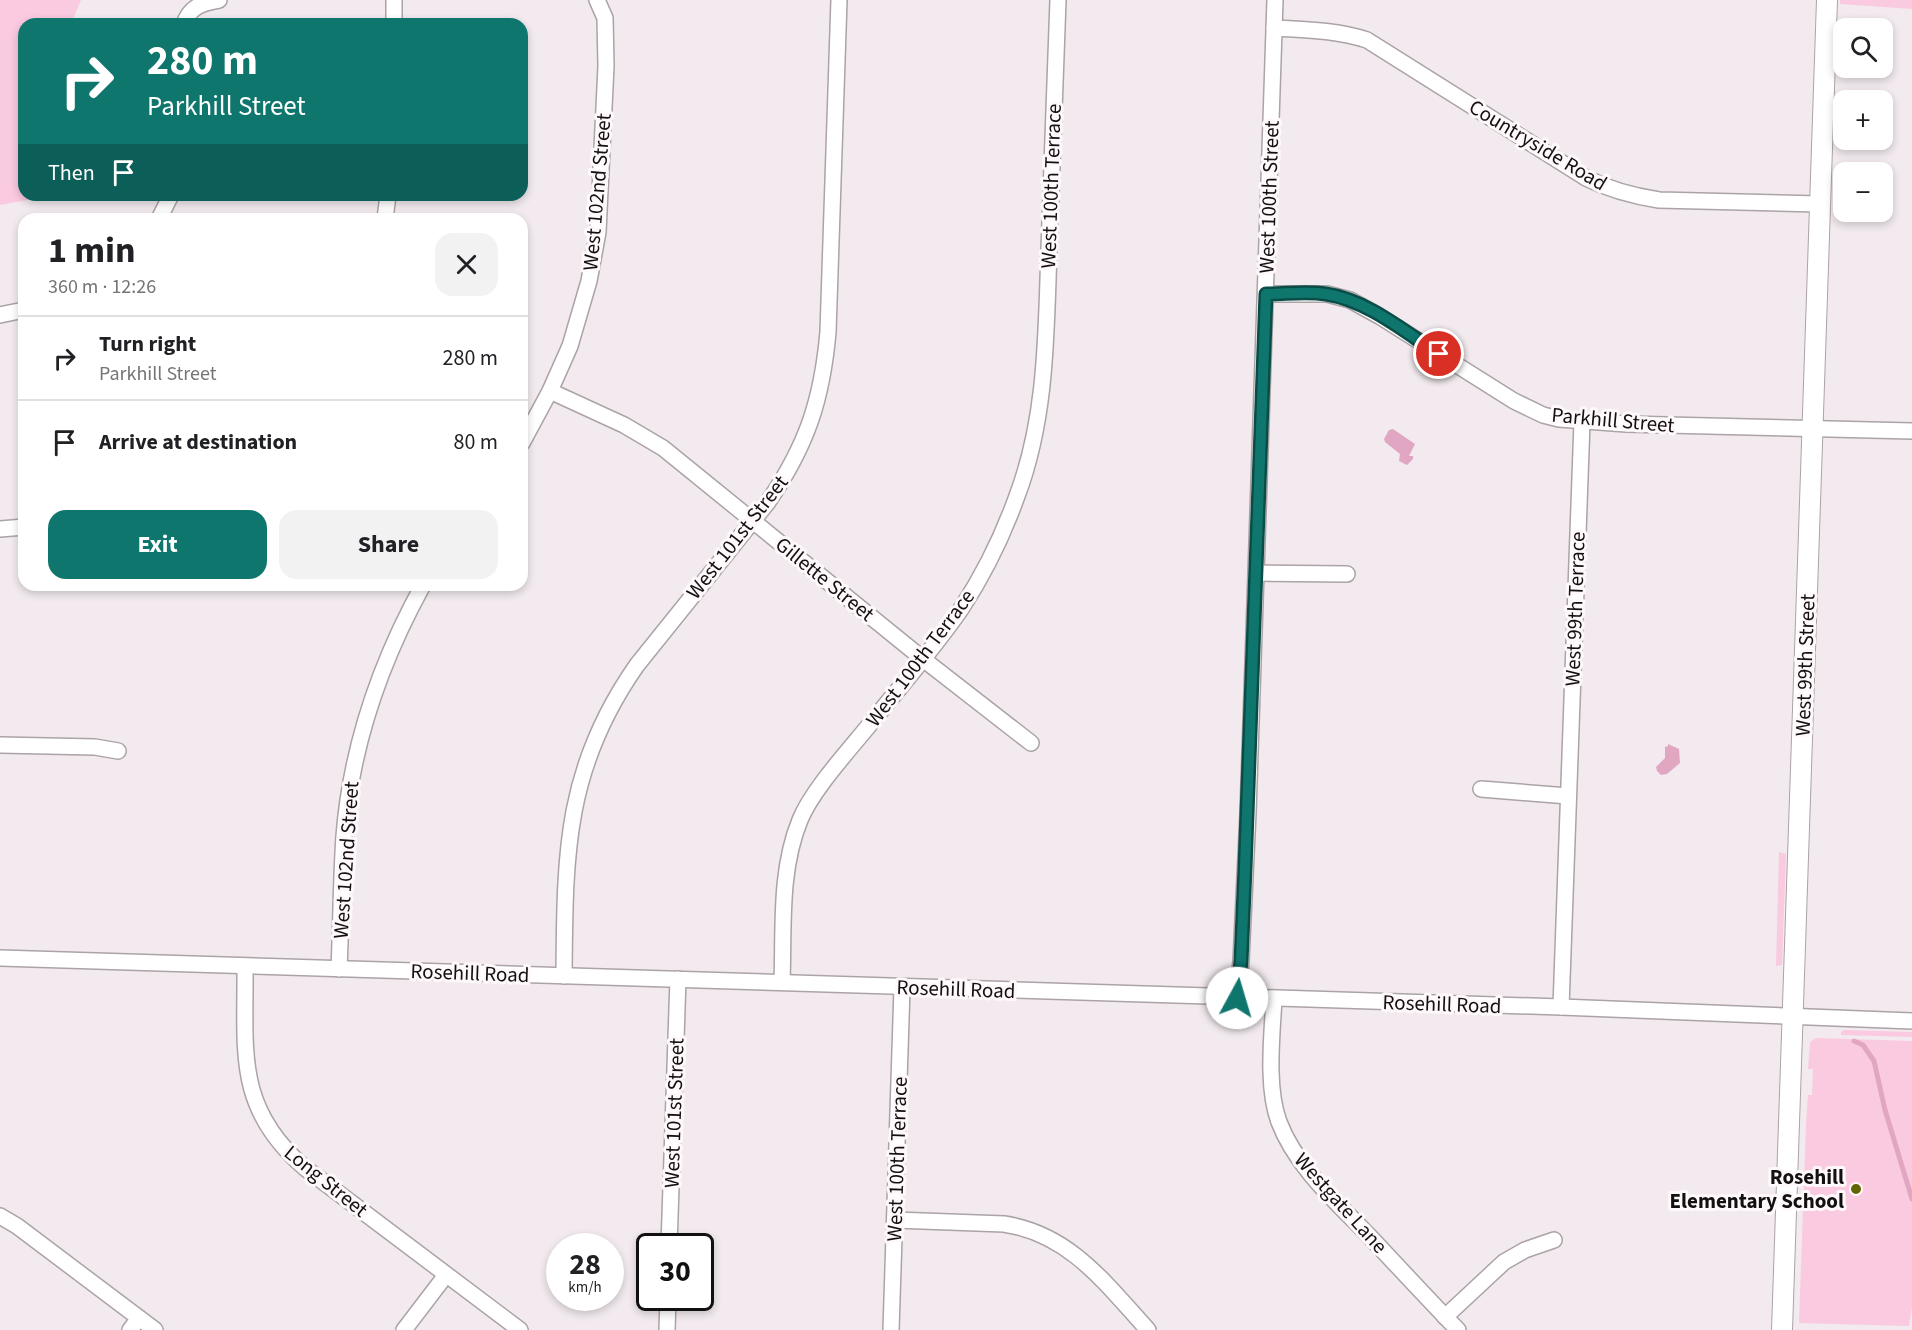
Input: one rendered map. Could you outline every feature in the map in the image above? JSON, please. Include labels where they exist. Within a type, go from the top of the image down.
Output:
[{"type":"street","points":[[186,18],[188,12],[196,7],[206,2],[219,0]]},
{"type":"street","points":[[394,0],[394,18]]},
{"type":"street","name":"West 102nd Street","points":[[528,432],[570,346],[589,281],[598,232],[606,66],[605,18],[597,0]]},
{"type":"street","name":"West 101st Street","points":[[564,976],[567,846],[574,804],[589,754],[604,717],[637,665],[753,521],[785,477],[800,449],[813,415],[824,372],[828,332],[839,0]]},
{"type":"street","name":"West 100th Terrace","points":[[782,982],[787,864],[801,817],[838,764],[960,610],[980,578],[1018,493],[1035,435],[1042,391],[1047,328],[1058,0]]},
{"type":"street","name":"West 100th Street","points":[[1237,998],[1241,961],[1257,573],[1275,0]]},
{"type":"street","name":"West 99th Street","points":[[1782,1330],[1827,0]]},
{"type":"street","name":"Countryside Road","points":[[1275,28],[1346,33],[1367,40],[1586,178],[1608,189],[1659,200],[1820,204]]},
{"type":"street","name":"Parkhill Street","points":[[1266,294],[1327,294],[1350,300],[1514,401],[1551,417],[1582,422],[1912,431]]},
{"type":"street","points":[[0,315],[18,311]]},
{"type":"street","name":"Gillette Street","points":[[550,390],[624,424],[663,448],[923,659],[1031,743]]},
{"type":"street","name":"West 99th Terrace","points":[[1561,1007],[1582,422]]},
{"type":"street","points":[[0,529],[18,528]]},
{"type":"street","points":[[1257,573],[1347,574]]},
{"type":"street","name":"West 102nd Street","points":[[339,969],[344,836],[351,779],[364,723],[384,664],[420,591]]},
{"type":"street","points":[[0,745],[95,747],[118,751]]},
{"type":"street","points":[[1481,789],[1568,796]]},
{"type":"street","name":"Rosehill Road","points":[[0,958],[1561,1007],[1912,1021]]},
{"type":"street","name":"Long Street","points":[[245,966],[246,1067],[251,1091],[269,1131],[305,1168],[520,1330]]},
{"type":"street","name":"West 101st Street","points":[[669,1233],[678,979]]},
{"type":"street","name":"West 100th Terrace","points":[[891,1330],[902,987]]},
{"type":"street","name":"Westgate Lane","points":[[1274,999],[1273,1092],[1278,1121],[1295,1154],[1458,1330]]},
{"type":"street","points":[[0,1216],[17,1226],[134,1324],[155,1330]]},
{"type":"street","points":[[895,1220],[1004,1224],[1047,1236],[1088,1265],[1148,1330]]},
{"type":"street","points":[[1445,1317],[1503,1262],[1526,1250],[1554,1240]]},
{"type":"street","points":[[404,1330],[446,1275]]},
{"type":"street","points":[[667,1330],[668,1311]]},
{"type":"shaded area","points":[[0,0],[81,0],[74,18],[18,18],[18,201],[22,201],[0,205]]},
{"type":"shaded area","points":[[1840,0],[1912,0],[1912,9],[1840,4]]},
{"type":"shaded area","points":[[1393,429],[1415,444],[1409,456],[1413,456],[1413,459],[1407,465],[1399,461],[1400,454],[1385,442],[1384,439],[1389,430]]},
{"type":"shaded area","points":[[1668,744],[1679,749],[1680,763],[1667,774],[1661,775],[1656,767],[1665,758],[1665,747]]},
{"type":"shaded area","points":[[1779,852],[1786,854],[1782,965],[1776,966]]},
{"type":"shaded area","points":[[1844,1030],[1912,1032],[1912,1037],[1841,1035]]},
{"type":"shaded area","name":"Rosehill Elementary School","points":[[1816,1038],[1912,1041],[1912,1307],[1909,1326],[1799,1323],[1806,1124],[1808,1095],[1812,1095],[1813,1069],[1808,1069],[1810,1042]]},
{"type":"waterway","points":[[1854,1041],[1863,1045],[1874,1061],[1885,1110],[1912,1199]]},
{"type":"place","name":"Rosehill Elementary School","points":[[1856,1189]]},
{"type":"route","points":[[1237,998],[1245,868],[1266,294],[1327,294],[1350,300],[1439,354]]}]
